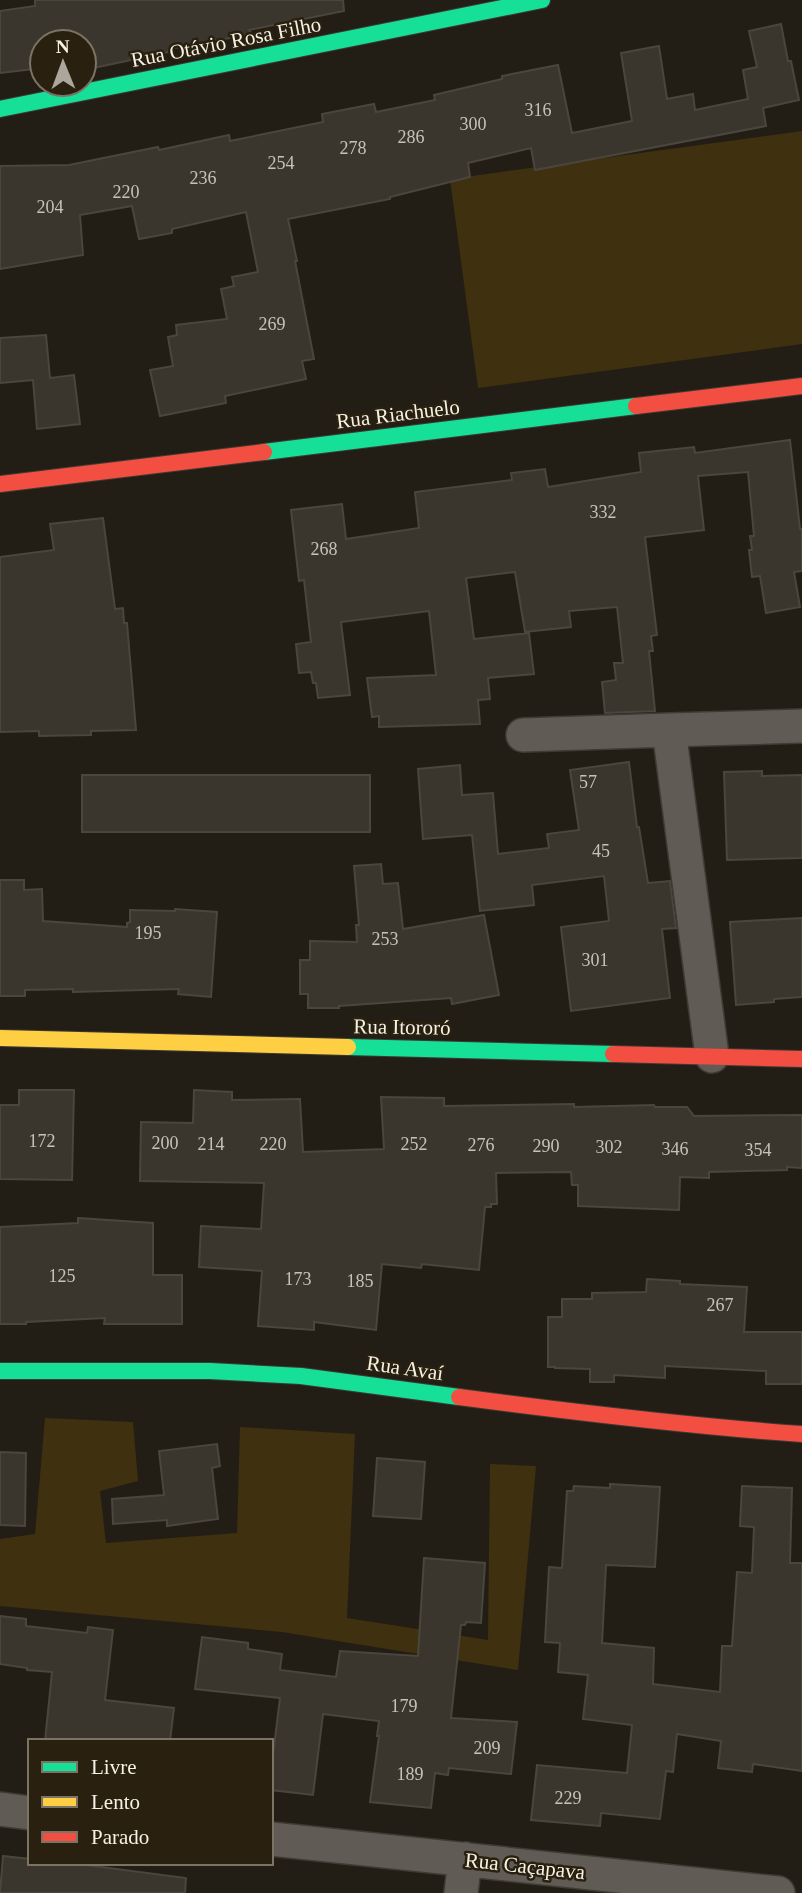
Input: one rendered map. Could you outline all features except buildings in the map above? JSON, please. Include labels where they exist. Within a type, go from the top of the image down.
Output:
[{"type":"street","name":"Rua Otávio Rosa Filho","points":[[0,109],[542,0]]},
{"type":"street","name":"Rua Riachuelo","points":[[0,484],[802,386]]},
{"type":"street","points":[[523,735],[802,726]]},
{"type":"street","points":[[669,730],[712,1056]]},
{"type":"street","name":"Rua Itororó","points":[[0,1038],[802,1059]]},
{"type":"street","name":"Rua Avaí","points":[[0,1371],[210,1371],[301,1376],[621,1418],[802,1434]]},
{"type":"street","points":[[0,1810],[28,1813]]},
{"type":"street","name":"Rua Caçapava","points":[[273,1839],[779,1893]]},
{"type":"street","points":[[461,1893],[465,1859]]},
{"type":"shaded area","points":[[802,131],[802,344],[478,388],[450,179]]},
{"type":"shaded area","points":[[45,1418],[133,1422],[138,1481],[100,1491],[106,1543],[237,1533],[240,1427],[355,1434],[347,1618],[488,1640],[490,1464],[536,1466],[518,1670],[282,1632],[0,1606],[0,1539],[35,1534]]},
{"type":"traffic: fast","points":[[0,109],[542,0]]},
{"type":"traffic: fast","points":[[264,452],[636,406]]},
{"type":"traffic: fast","points":[[348,1047],[613,1054]]},
{"type":"traffic: fast","points":[[0,1371],[210,1371],[301,1376],[459,1397]]},
{"type":"traffic: slow","points":[[0,1038],[348,1047]]},
{"type":"traffic: jam","points":[[636,406],[802,386]]},
{"type":"traffic: jam","points":[[0,484],[264,452]]},
{"type":"traffic: jam","points":[[613,1054],[802,1059]]},
{"type":"traffic: jam","points":[[459,1397],[630,1418],[802,1434]]}]
